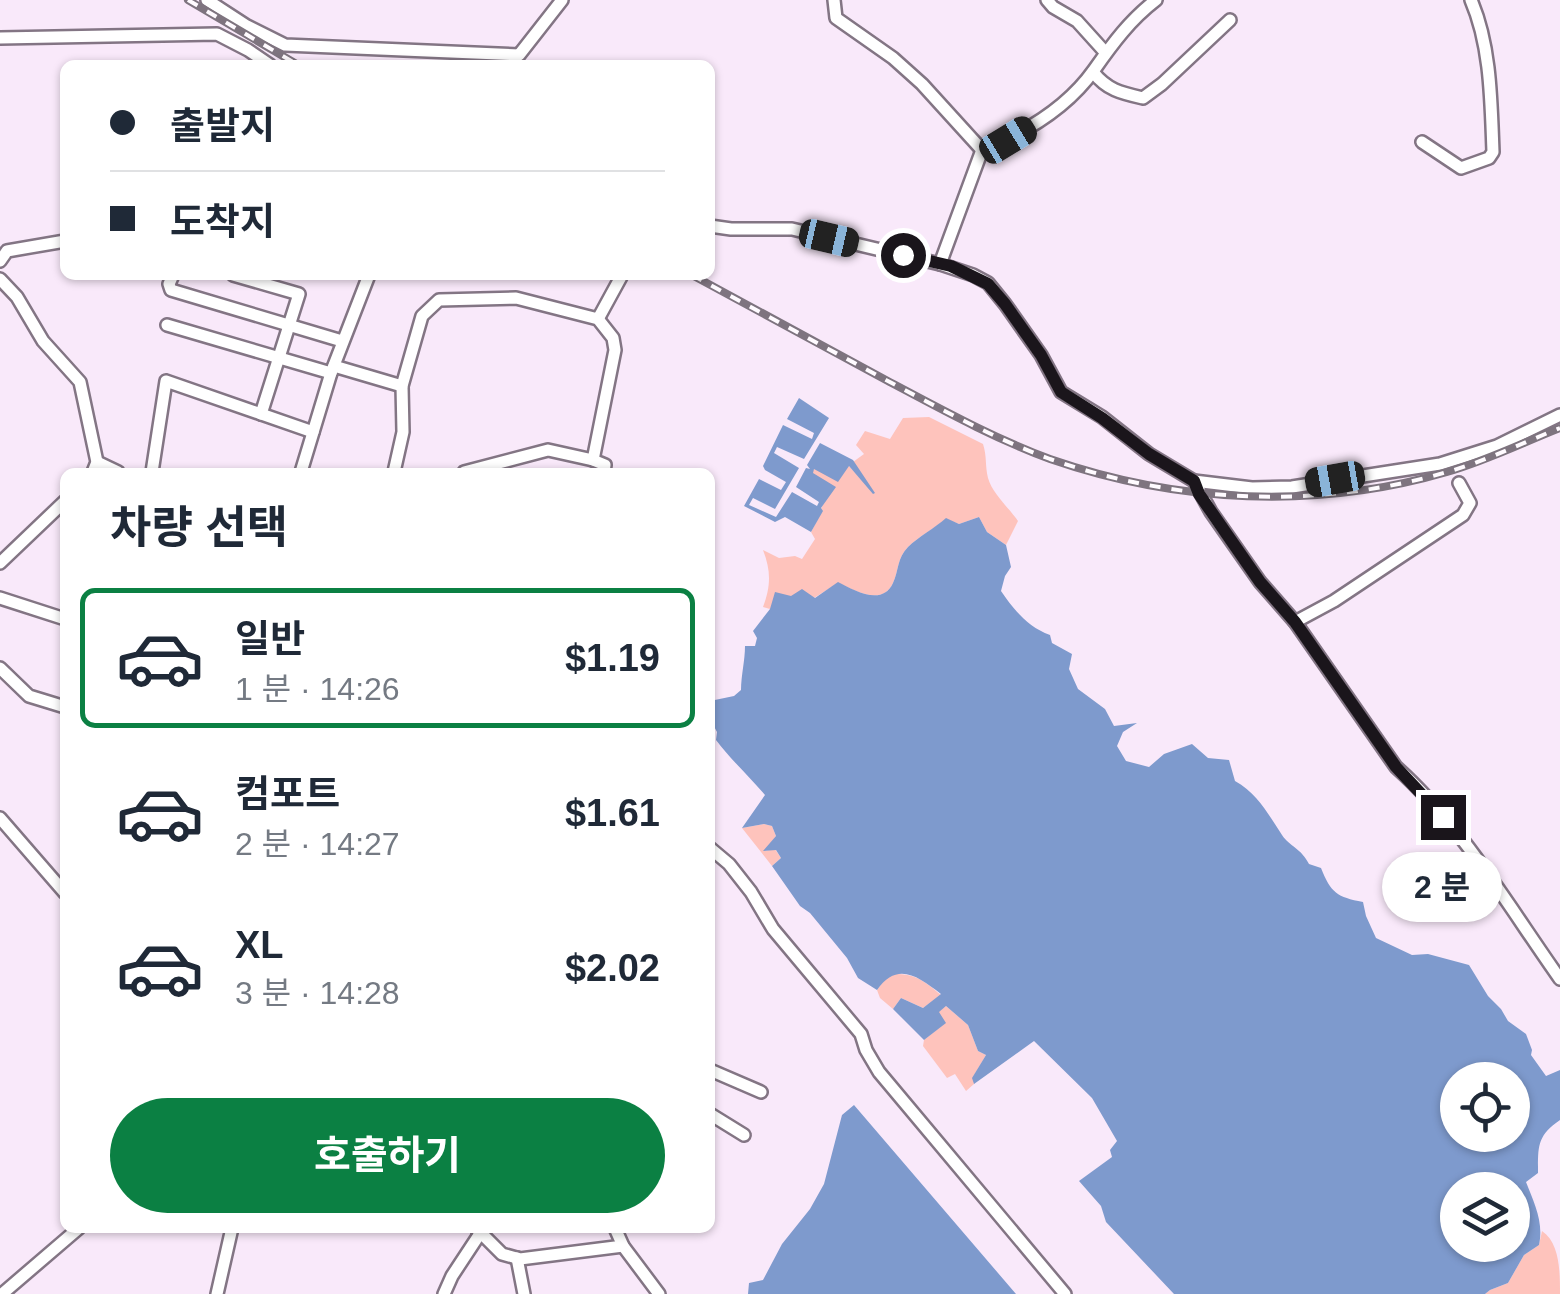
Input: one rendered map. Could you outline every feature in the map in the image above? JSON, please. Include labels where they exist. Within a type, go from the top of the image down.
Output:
[{"type":"street","points":[[207,0],[286,45],[515,60],[562,0]]},
{"type":"street","points":[[834,0],[836,18],[922,84],[982,150]]},
{"type":"street","points":[[1047,0],[1077,21],[1105,52]]},
{"type":"street","points":[[940,264],[982,150],[1008,140],[1055,111],[1093,72],[1115,38],[1156,0]]},
{"type":"street","points":[[1422,142],[1461,168],[1489,158],[1493,152],[1482,41],[1470,0]]},
{"type":"street","points":[[1093,72],[1101,83],[1116,92],[1143,98],[1230,20]]},
{"type":"street","points":[[0,38],[216,34],[265,60]]},
{"type":"street","points":[[715,227],[792,230],[973,275],[988,284],[1005,304],[1061,392],[1194,481],[1252,488],[1292,487],[1440,464],[1497,446],[1560,415]]},
{"type":"street","points":[[0,261],[7,251],[60,242]]},
{"type":"street","points":[[0,279],[17,297],[43,341],[80,382],[95,468]]},
{"type":"street","points":[[171,280],[172,290],[342,341]]},
{"type":"street","points":[[250,280],[299,294],[261,414]]},
{"type":"street","points":[[302,468],[332,369],[367,280]]},
{"type":"street","points":[[598,319],[619,280]]},
{"type":"street","points":[[395,468],[403,432],[402,386],[422,316],[438,300],[516,298],[598,319],[613,338],[615,350],[594,460]]},
{"type":"street","points":[[167,324],[280,358],[402,386]]},
{"type":"street","points":[[153,468],[166,381],[314,432]]},
{"type":"street","points":[[479,468],[548,450],[594,460],[605,468]]},
{"type":"street","points":[[1194,481],[1250,568],[1295,622],[1396,767],[1453,830],[1560,979]]},
{"type":"street","points":[[1295,622],[1463,515],[1470,502],[1458,483]]},
{"type":"street","points":[[0,563],[60,510]]},
{"type":"street","points":[[0,598],[60,617]]},
{"type":"street","points":[[0,668],[29,696],[60,705]]},
{"type":"street","points":[[0,818],[60,886]]},
{"type":"street","points":[[715,852],[729,864],[773,929],[852,1022],[880,1072],[1066,1294]]},
{"type":"street","points":[[715,1072],[761,1092]]},
{"type":"street","points":[[715,1117],[744,1134]]},
{"type":"street","points":[[2,1294],[73,1233]]},
{"type":"street","points":[[217,1294],[231,1233]]},
{"type":"street","points":[[444,1294],[476,1233]]},
{"type":"street","points":[[481,1233],[502,1254],[517,1258],[623,1246]]},
{"type":"street","points":[[618,1233],[658,1294]]},
{"type":"street","points":[[517,1258],[524,1294]]},
{"type":"shaded area","points":[[929,417],[983,444],[990,484],[1018,521],[1006,545],[987,532],[979,517],[959,524],[946,519],[904,551],[893,583],[882,594],[867,595],[838,583],[814,598],[770,609],[763,607],[769,578],[763,550],[779,558],[802,559],[815,539],[811,532],[823,504],[814,469],[848,465],[874,493],[853,462],[864,454],[856,445],[865,431],[890,439],[903,418]]},
{"type":"shaded area","points":[[772,826],[776,836],[765,851],[775,849],[781,858],[772,866],[742,828]]},
{"type":"shaded area","points":[[894,974],[920,979],[941,995],[923,1008],[901,998],[893,1009],[877,990]]},
{"type":"shaded area","points":[[946,1006],[968,1025],[978,1051],[986,1055],[973,1077],[974,1084],[966,1091],[955,1074],[947,1078],[923,1046],[924,1040],[945,1023],[938,1012]]},
{"type":"shaded area","points":[[1542,1231],[1556,1250],[1560,1294],[1485,1294],[1508,1283],[1520,1262],[1530,1262],[1530,1251],[1539,1245]]},
{"type":"water","points":[[799,398],[829,418],[804,459],[777,447],[774,453],[799,468],[775,509],[753,498],[749,505],[776,517],[792,492],[817,506],[819,502],[796,487],[806,468],[810,469],[807,465],[820,443],[853,460],[875,493],[849,466],[838,482],[814,469],[813,473],[836,487],[811,532],[785,517],[775,522],[744,506],[759,479],[781,490],[786,482],[763,466],[783,425],[812,439],[814,433],[787,419]]},
{"type":"water","points":[[979,517],[987,532],[1006,545],[1011,567],[1001,591],[1016,611],[1050,635],[1052,643],[1072,654],[1069,669],[1078,689],[1105,709],[1114,726],[1137,723],[1123,732],[1117,746],[1126,761],[1149,767],[1164,754],[1192,744],[1208,758],[1229,760],[1235,781],[1256,798],[1285,839],[1309,864],[1321,868],[1336,892],[1363,902],[1376,938],[1412,955],[1428,954],[1469,965],[1508,1021],[1526,1034],[1531,1055],[1546,1076],[1560,1070],[1560,1120],[1543,1137],[1538,1173],[1530,1179],[1530,1172],[1440,1172],[1440,1262],[1520,1262],[1508,1283],[1485,1294],[1174,1294],[1106,1222],[1101,1206],[1079,1181],[1112,1157],[1110,1150],[1117,1141],[1092,1098],[1034,1041],[974,1084],[972,1078],[986,1055],[978,1051],[968,1025],[946,1006],[939,1012],[946,1023],[924,1040],[893,1009],[901,998],[923,1008],[941,994],[908,974],[892,976],[877,990],[858,978],[847,958],[800,906],[772,866],[781,858],[776,850],[763,851],[776,836],[772,826],[742,828],[765,795],[716,740],[715,700],[734,696],[741,690],[745,646],[755,646],[757,638],[753,631],[770,609],[775,592],[791,596],[802,589],[815,598],[838,582],[867,594],[882,594],[893,583],[902,555],[946,518],[959,524]]},
{"type":"water","points":[[854,1105],[1016,1294],[748,1294],[749,1283],[763,1280],[782,1244],[810,1209],[824,1184],[842,1115]]},
{"type":"water","points":[[1530,1192],[1539,1220],[1539,1245],[1530,1251]]},
{"type":"railway","points":[[188,0],[290,60]]},
{"type":"railway","points":[[701,280],[1008,442],[1098,474],[1147,485],[1247,496],[1348,492],[1447,472],[1560,428]]},
{"type":"route","points":[[903,255],[951,266],[988,284],[1041,355],[1061,392],[1194,481],[1260,582],[1295,622],[1396,767],[1443,817]]}]
